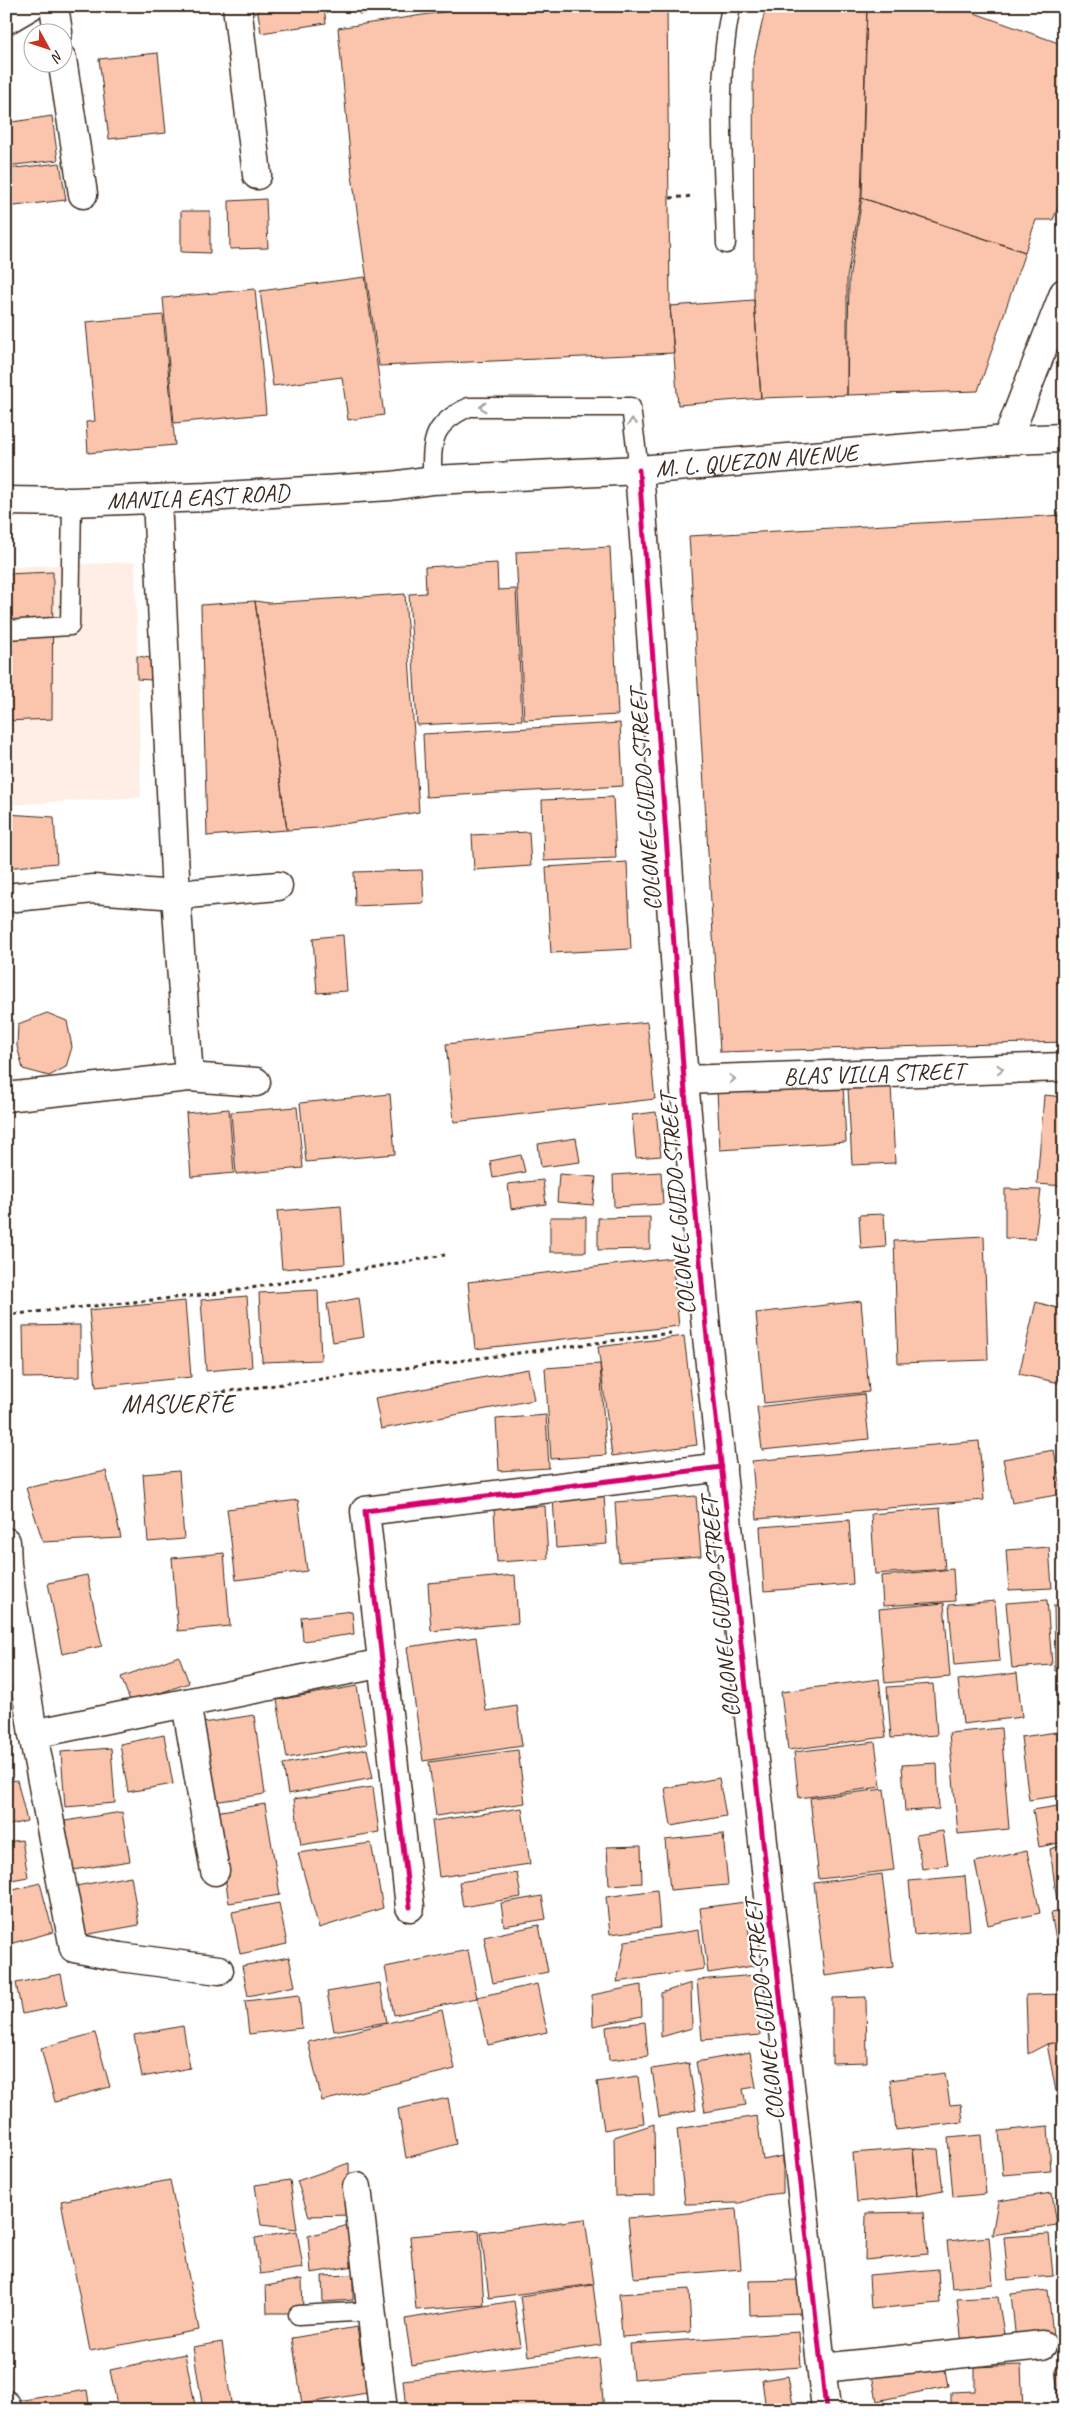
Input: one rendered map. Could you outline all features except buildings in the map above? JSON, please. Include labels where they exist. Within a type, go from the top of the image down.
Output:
[{"type":"street","points":[[6,20],[30,6]]},
{"type":"street","points":[[54,6],[56,22]]},
{"type":"street","points":[[237,6],[257,175]]},
{"type":"street","points":[[64,72],[83,194]]},
{"type":"street","points":[[1007,440],[1064,293]]},
{"type":"street","name":"M. L. QUEZON AVENUE","points":[[391,486],[432,480],[639,470],[1007,440],[1064,438]]},
{"type":"street","name":"COLONEL GUIDO STREET","points":[[639,470],[684,1080],[706,1328],[826,2410]]},
{"type":"street","name":"MANILA EAST ROAD","points":[[6,501],[72,502],[391,486]]},
{"type":"street","points":[[157,498],[176,894],[189,1077]]},
{"type":"street","points":[[6,898],[93,889],[176,894],[278,886]]},
{"type":"street","name":"BLAS VILLA STREET","points":[[684,1080],[1064,1066]]},
{"type":"street","points":[[6,1097],[189,1077],[256,1082]]},
{"type":"street","points":[[410,1907],[365,1511],[722,1467]]},
{"type":"street","points":[[7,1557],[33,1734],[74,1948],[120,1957],[219,1970]]},
{"type":"street","points":[[33,1734],[382,1663]]},
{"type":"street","points":[[186,1703],[215,1871]]},
{"type":"street","points":[[357,2186],[383,2410]]},
{"type":"street","points":[[822,2368],[1042,2345]]},
{"type":"street","points":[[6,2405],[7,2410]]},
{"type":"lane","points":[[726,244],[721,92],[726,34],[731,6]]},
{"type":"lane","points":[[432,480],[432,445],[440,427],[450,415],[469,407],[630,407],[639,470]]},
{"type":"lane","points":[[6,630],[70,626],[72,502]]},
{"type":"lane","points":[[298,2314],[372,2311]]},
{"type":"path","points":[[6,1315],[221,1293],[445,1255]]},
{"type":"path","points":[[207,1394],[706,1328]]},
{"type":"shaded area","points":[[135,562],[141,797],[6,805],[6,567]]},
{"type":"cycle path","points":[[639,470],[684,1080],[706,1328],[826,2410]]},
{"type":"cycle path","points":[[410,1907],[365,1511],[722,1467]]},
{"type":"district","name":"MASUERTE","points":[[178,1403]]}]
